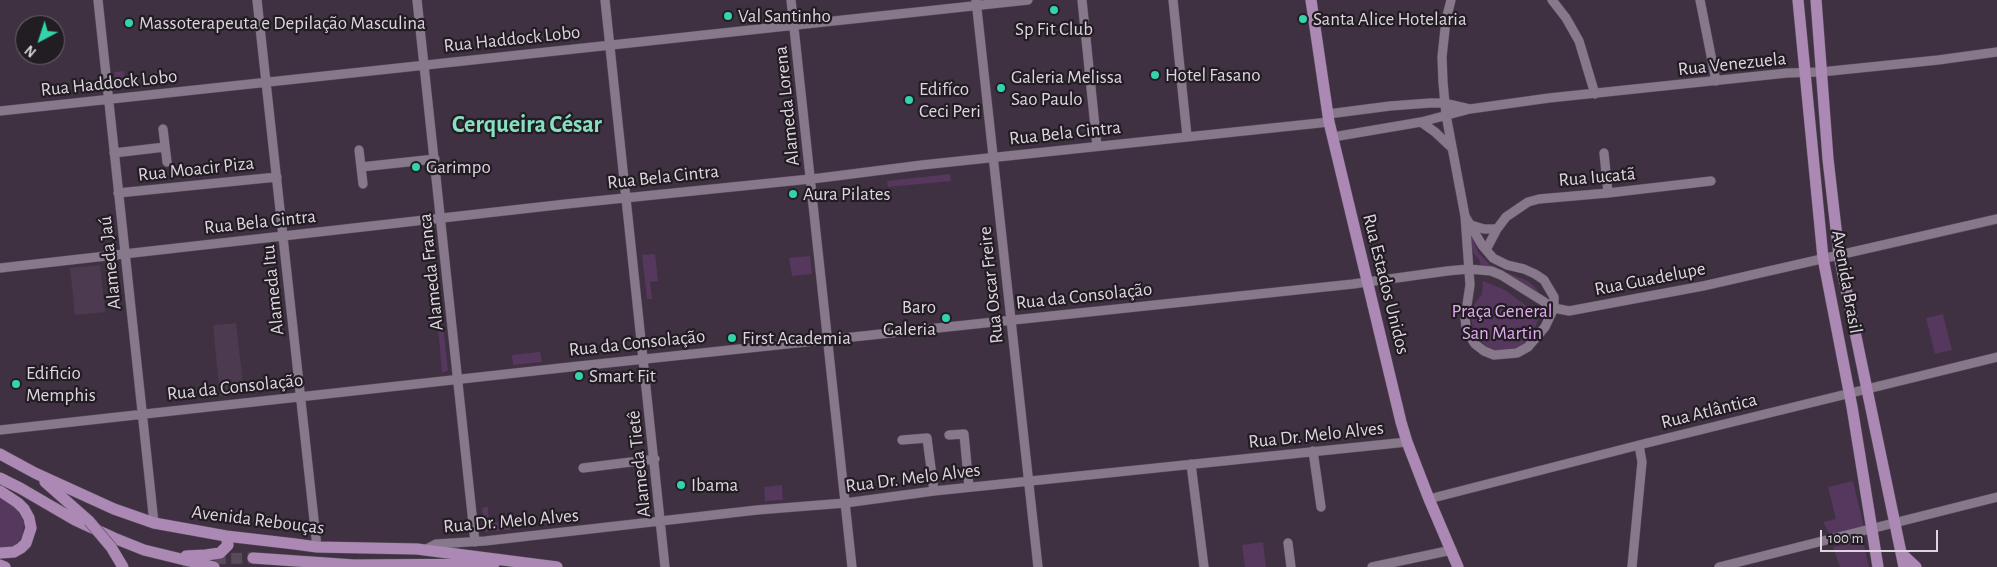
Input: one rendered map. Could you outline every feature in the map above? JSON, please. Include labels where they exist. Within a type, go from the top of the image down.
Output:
[{"type":"main road","name":"Rua Estados Unidos","points":[[1311,0],[1333,137],[1407,442],[1458,567]]},
{"type":"main road","name":"Avenida Brasil","points":[[1798,0],[1823,258],[1849,394],[1878,567]]},
{"type":"main road","name":"Avenida Brasil","points":[[1816,0],[1828,159],[1839,255],[1904,567]]},
{"type":"main road","name":"Avenida Rebouças","points":[[0,454],[35,473],[130,516],[154,523],[226,536],[317,547],[425,550],[557,567]]},
{"type":"main road","points":[[35,473],[89,521],[111,547],[123,567]]},
{"type":"main road","points":[[0,478],[75,520],[144,550],[214,567]]},
{"type":"main road","points":[[0,491],[24,509],[29,518],[31,528],[26,542],[21,548],[14,552],[0,553]]},
{"type":"main road","points":[[162,555],[168,552],[184,556],[220,553],[228,545],[226,536]]},
{"type":"main road","points":[[1901,553],[1916,567]]},
{"type":"main road","name":"Avenida Rebouças","points":[[254,558],[354,565],[413,566],[526,562]]},
{"type":"main road","points":[[0,566],[5,567]]},
{"type":"street","name":"Alameda Jaú","points":[[98,0],[154,523]]},
{"type":"street","name":"Alameda Itu","points":[[257,0],[317,547]]},
{"type":"street","name":"Alameda Franca","points":[[417,0],[442,218],[475,542]]},
{"type":"street","name":"Alameda Tietê","points":[[605,0],[665,567]]},
{"type":"street","name":"Alameda Lorena","points":[[791,0],[852,567]]},
{"type":"street","name":"Rua Haddock Lobo","points":[[0,111],[794,26],[976,3],[1028,0]]},
{"type":"street","points":[[1082,0],[1097,146]]},
{"type":"street","points":[[1173,0],[1187,136]]},
{"type":"street","points":[[1451,0],[1442,58],[1444,103],[1465,216],[1470,285],[1465,318],[1466,326],[1468,335],[1484,351],[1504,356],[1517,353],[1528,347],[1545,327],[1554,308],[1554,296],[1544,280],[1524,269],[1500,263],[1486,250],[1465,216]]},
{"type":"street","points":[[1552,0],[1566,18],[1579,41],[1595,94]]},
{"type":"street","points":[[1700,0],[1716,81]]},
{"type":"street","name":"Rua Oscar Freire","points":[[976,3],[1038,567]]},
{"type":"street","name":"Rua Venezuela","points":[[1333,137],[1421,122],[1470,109],[1716,81],[1938,60],[1997,52]]},
{"type":"street","name":"Rua Venezuela","points":[[1329,118],[1390,106],[1444,103],[1470,109]]},
{"type":"street","name":"Rua Bela Cintra","points":[[0,268],[811,179],[1329,118]]},
{"type":"street","points":[[1421,122],[1452,148]]},
{"type":"street","points":[[163,129],[167,162]]},
{"type":"street","points":[[114,152],[165,147]]},
{"type":"street","points":[[359,150],[363,184]]},
{"type":"street","points":[[1604,153],[1608,193]]},
{"type":"street","points":[[361,167],[435,159]]},
{"type":"street","name":"Rua Moacir Piza","points":[[118,193],[276,177]]},
{"type":"street","name":"Rua Iucatã","points":[[1486,250],[1497,228],[1506,217],[1533,200],[1711,181]]},
{"type":"street","name":"Rua Guadelupe","points":[[1469,269],[1490,271],[1554,308],[1566,311],[1703,286],[1997,219]]},
{"type":"street","points":[[1471,225],[1484,230],[1497,228]]},
{"type":"street","name":"Rua da Consolação","points":[[0,430],[1469,269]]},
{"type":"street","name":"Rua Atlântica","points":[[1429,499],[1997,357]]},
{"type":"street","points":[[949,434],[964,434],[970,487]]},
{"type":"street","points":[[902,440],[927,438],[934,491]]},
{"type":"street","name":"Rua Dr. Melo Alves","points":[[425,550],[436,544],[475,542],[757,510],[845,503],[970,487],[1407,442]]},
{"type":"street","points":[[1632,567],[1642,462],[1639,445]]},
{"type":"street","points":[[1313,451],[1321,507]]},
{"type":"street","points":[[583,468],[655,459]]},
{"type":"street","points":[[1191,464],[1204,567]]},
{"type":"street","points":[[1719,567],[1997,497]]},
{"type":"street","points":[[1288,543],[1291,567]]},
{"type":"street","points":[[1372,567],[1452,550]]},
{"type":"shaded area","points":[[100,265],[105,312],[75,315],[70,268]]},
{"type":"shaded area","points":[[236,323],[244,393],[220,396],[213,325]]},
{"type":"green space","points":[[124,71],[126,86],[162,81],[162,76],[165,75],[166,84],[116,89],[114,72]]},
{"type":"green space","points":[[794,106],[798,142],[788,143],[784,107]]},
{"type":"green space","points":[[950,174],[951,181],[888,187],[887,181]]},
{"type":"green space","name":"Praça General San Martin","points":[[1472,236],[1478,252],[1490,265],[1528,281],[1544,299],[1481,266],[1479,259],[1474,254],[1469,238]]},
{"type":"green space","points":[[655,254],[658,281],[650,282],[652,299],[647,299],[642,255]]},
{"type":"green space","points":[[810,256],[812,274],[792,276],[789,258]]},
{"type":"green space","name":"Praça General San Martin","points":[[1483,281],[1505,290],[1540,316],[1531,337],[1522,347],[1497,350],[1487,347],[1477,337],[1472,324],[1471,313],[1482,294]]},
{"type":"green space","points":[[1943,314],[1952,350],[1935,354],[1926,318]]},
{"type":"green space","points":[[443,325],[448,370],[442,373],[438,326]]},
{"type":"green space","points":[[540,352],[542,362],[513,365],[512,355]]},
{"type":"green space","points":[[1853,481],[1864,528],[1830,535],[1823,522],[1836,519],[1828,487]]},
{"type":"green space","points":[[782,485],[783,500],[765,501],[764,487]]},
{"type":"green space","points":[[0,498],[22,515],[24,525],[22,536],[18,543],[11,549],[0,551]]},
{"type":"green space","points":[[488,507],[489,523],[512,521],[513,529],[485,532],[482,508]]},
{"type":"green space","points":[[1863,541],[1869,567],[1840,567],[1833,547]]},
{"type":"green space","points":[[1263,542],[1266,567],[1245,567],[1242,545]]},
{"type":"tunnel","points":[[183,567],[207,559],[253,558]]},
{"type":"place","name":"Sp Fit Club","points":[[1054,10]]},
{"type":"place","name":"Val Santinho","points":[[728,16]]},
{"type":"place","name":"Santa Alice Hotelaria","points":[[1303,19]]},
{"type":"place","name":"Massoterapeuta e Depilação Masculina","points":[[129,23]]},
{"type":"place","name":"Hotel Fasano","points":[[1155,75]]},
{"type":"place","name":"Galeria Melissa Sao Paulo","points":[[1001,88]]},
{"type":"place","name":"Edifíco Ceci Peri","points":[[909,100]]},
{"type":"place","name":"Garimpo","points":[[416,167]]},
{"type":"place","name":"Aura Pilates","points":[[793,194]]},
{"type":"place","name":"Baro Galeria","points":[[946,318]]},
{"type":"place","name":"First Academia","points":[[732,338]]},
{"type":"place","name":"Smart Fit","points":[[579,376]]},
{"type":"place","name":"Edificio Memphis","points":[[16,384]]},
{"type":"place","name":"Ibama","points":[[681,485]]},
{"type":"district","name":"Cerqueira César","points":[[527,125]]}]
